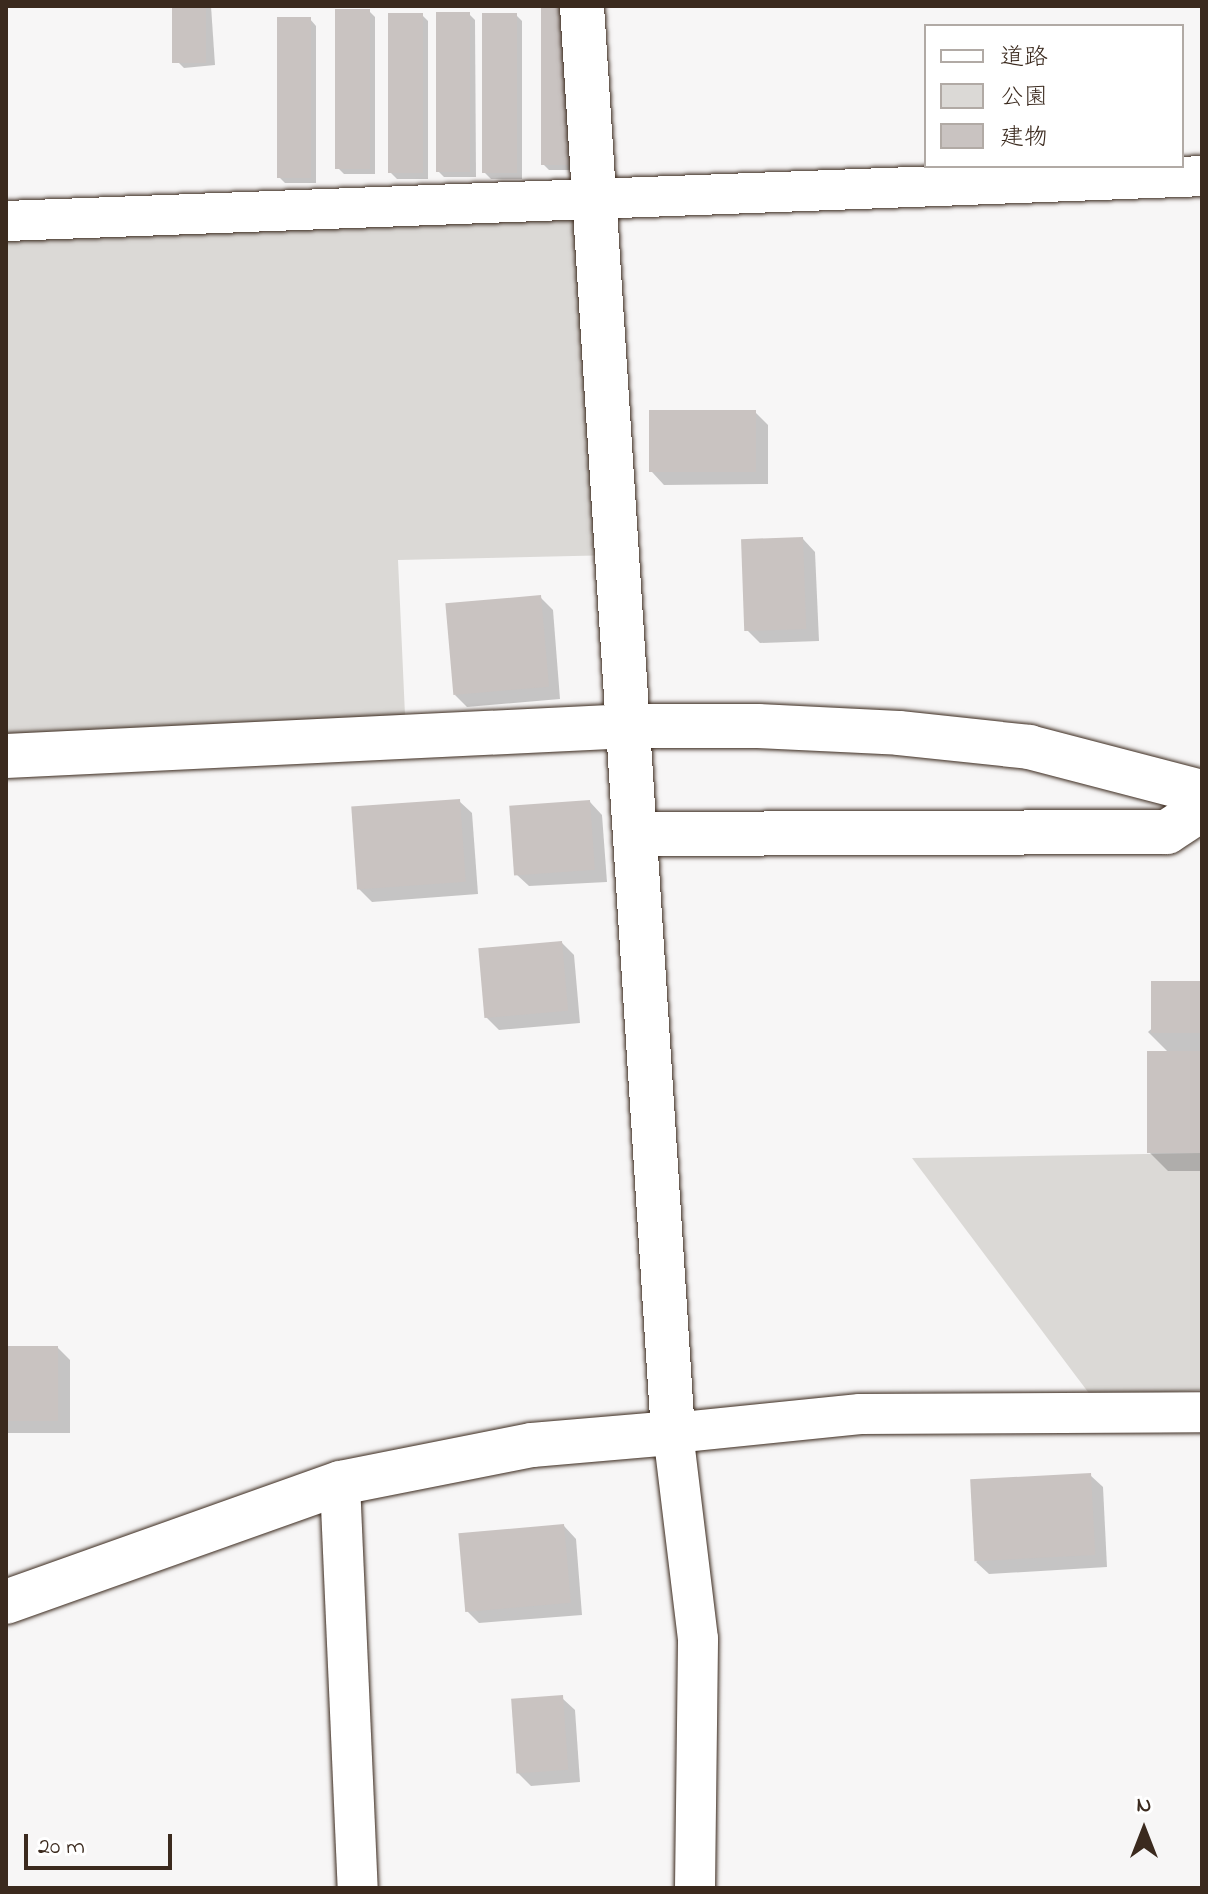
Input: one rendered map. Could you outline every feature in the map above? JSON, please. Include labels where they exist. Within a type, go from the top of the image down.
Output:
[{"type":"street","points":[[582,6],[673,1433],[698,1639],[695,1888]]},
{"type":"street","points":[[6,221],[593,196],[1202,176]]},
{"type":"street","points":[[6,756],[630,726],[758,726],[1002,743],[1202,792]]},
{"type":"street","points":[[636,834],[1167,832],[1202,809]]},
{"type":"street","points":[[6,1602],[340,1483],[532,1445],[860,1414],[1202,1412]]},
{"type":"street","points":[[340,1483],[358,1888]]},
{"type":"green space","points":[[593,196],[617,555],[398,560],[406,737],[6,756],[6,221]]},
{"type":"green space","points":[[1202,1153],[1202,1390],[1091,1396],[912,1158]]},
{"type":"building","points":[[172,6],[206,6],[206,63],[172,63]]},
{"type":"building","points":[[541,6],[575,6],[575,165],[541,165]]},
{"type":"building","points":[[335,9],[370,9],[370,169],[335,169]]},
{"type":"building","points":[[436,12],[470,12],[470,172],[436,172]]},
{"type":"building","points":[[388,13],[423,13],[423,173],[388,173]]},
{"type":"building","points":[[482,13],[517,13],[517,173],[482,173]]},
{"type":"building","points":[[277,17],[311,17],[311,178],[277,178]]},
{"type":"building","points":[[649,410],[756,410],[756,472],[649,472]]},
{"type":"building","points":[[803,537],[806,629],[744,631],[741,539]]},
{"type":"building","points":[[541,595],[549,687],[453,695],[445,603]]},
{"type":"building","points":[[460,799],[466,882],[357,889],[351,807]]},
{"type":"building","points":[[590,800],[595,870],[514,875],[509,806]]},
{"type":"building","points":[[562,941],[568,1011],[484,1018],[478,948]]},
{"type":"building","points":[[1151,981],[1202,981],[1202,1033],[1151,1033]]},
{"type":"building","points":[[1147,1051],[1202,1051],[1202,1153],[1147,1153]]},
{"type":"building","points":[[6,1346],[58,1346],[58,1421],[6,1421]]},
{"type":"building","points":[[1091,1473],[1095,1555],[974,1561],[970,1479]]},
{"type":"building","points":[[564,1524],[571,1603],[465,1612],[458,1533]]},
{"type":"building","points":[[563,1695],[568,1770],[516,1773],[511,1699]]}]
